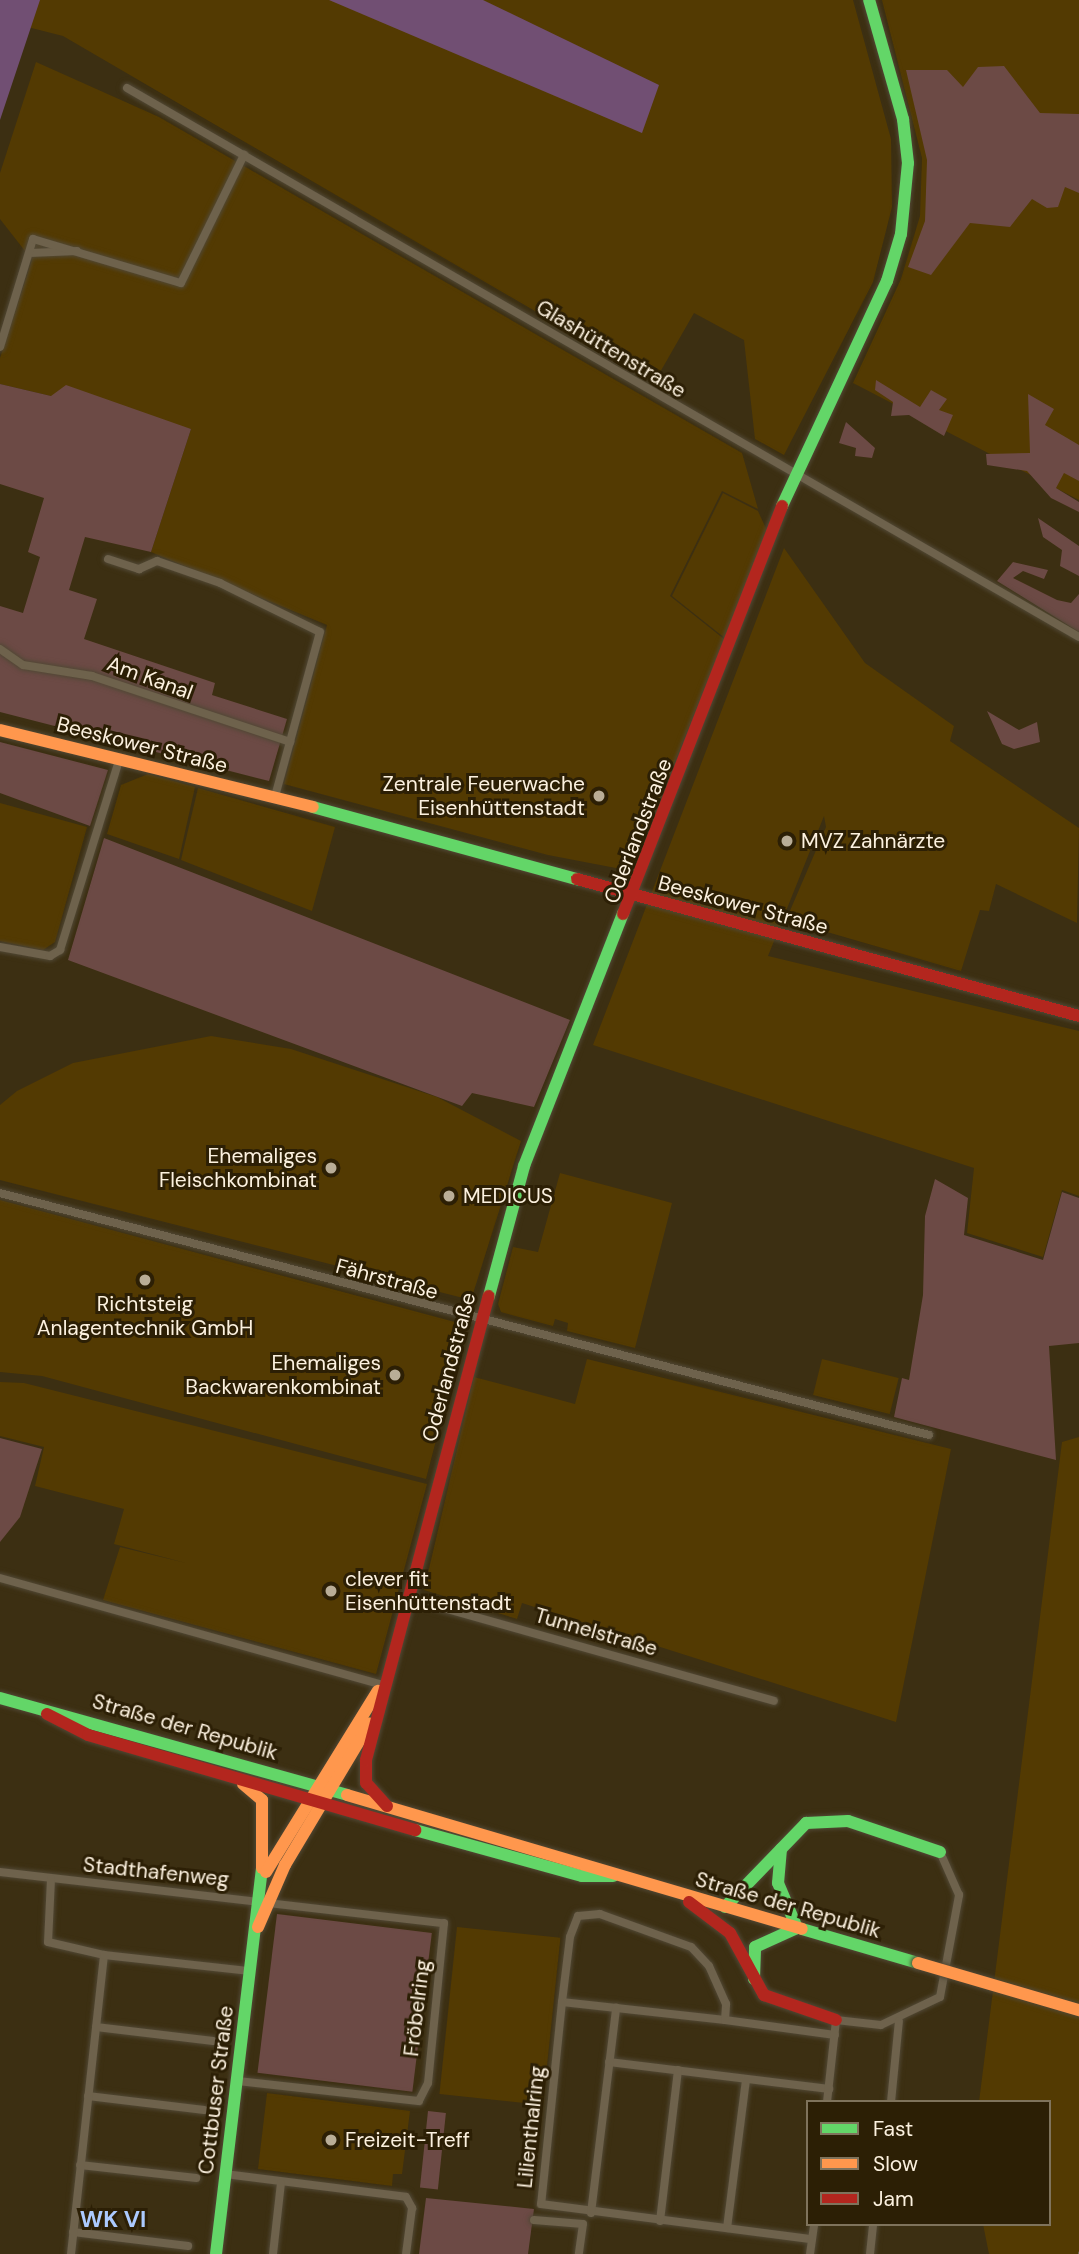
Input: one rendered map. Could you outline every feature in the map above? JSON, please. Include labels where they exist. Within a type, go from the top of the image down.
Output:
[{"type":"street","name":"Oderlandstraße","points":[[387,1806],[364,1773],[376,1712],[524,1166],[634,895],[794,475],[887,281],[901,234],[908,163],[903,119],[869,0]]},
{"type":"street","name":"Glashüttenstraße","points":[[127,88],[1079,638]]},
{"type":"street","points":[[0,347],[33,239],[42,236],[181,282],[244,155]]},
{"type":"street","points":[[30,253],[83,251]]},
{"type":"street","points":[[108,559],[139,569],[157,561],[220,583],[320,632],[275,797]]},
{"type":"street","name":"Am Kanal","points":[[0,649],[23,665],[92,676],[290,741]]},
{"type":"street","name":"Beeskower Straße","points":[[0,730],[275,797],[1079,1016]]},
{"type":"street","points":[[0,947],[54,957],[60,950],[118,760]]},
{"type":"street","name":"Fährstraße","points":[[0,1193],[481,1322],[929,1434]]},
{"type":"street","points":[[0,1578],[383,1685]]},
{"type":"street","name":"Tunnelstraße","points":[[408,1598],[774,1701]]},
{"type":"street","name":"Oderlandstraße","points":[[319,1787],[383,1685]]},
{"type":"street","name":"Straße der Republik","points":[[0,1698],[38,1709],[81,1716],[617,1877],[1079,2010]]},
{"type":"street","name":"Straße der Republik","points":[[38,1709],[88,1735],[237,1780],[582,1877],[617,1877]]},
{"type":"street","name":"Oderlandstraße","points":[[332,1791],[376,1712]]},
{"type":"street","name":"Cottbuser Straße","points":[[237,1780],[262,1800],[267,1814],[259,1887],[263,1903]]},
{"type":"street","points":[[309,1800],[319,1787]]},
{"type":"street","points":[[324,1805],[332,1791]]},
{"type":"street","name":"Cottbuser Straße","points":[[259,1887],[309,1800]]},
{"type":"street","name":"Cottbuser Straße","points":[[216,2254],[256,1931],[263,1903],[324,1805]]},
{"type":"street","points":[[677,1894],[730,1933],[756,1986],[778,2003],[836,2020],[899,2021],[940,1997],[947,1980],[959,1895],[940,1852],[918,1840],[825,1820],[806,1823],[725,1907]]},
{"type":"street","points":[[756,1986],[755,1947],[797,1928],[778,1883],[783,1844]]},
{"type":"street","name":"Stadthafenweg","points":[[0,1872],[263,1903]]},
{"type":"street","name":"Stadthafenweg","points":[[51,1879],[48,1942],[104,1955]]},
{"type":"street","name":"Fröbelring","points":[[237,2081],[419,2101],[428,2083],[444,1923],[263,1903]]},
{"type":"street","name":"Lilienthalring","points":[[725,2020],[726,2004],[709,1966],[691,1947],[600,1914],[578,1916],[572,1924],[541,2204],[588,2213],[812,2239]]},
{"type":"street","points":[[71,2254],[104,1955],[250,1971]]},
{"type":"street","points":[[562,2003],[835,2035]]},
{"type":"street","points":[[579,2254],[583,2224],[588,2213],[616,2008]]},
{"type":"street","points":[[827,2100],[836,2020]]},
{"type":"street","points":[[891,2100],[899,2021]]},
{"type":"street","points":[[96,2027],[213,2041]]},
{"type":"street","points":[[609,2063],[829,2089]]},
{"type":"street","points":[[660,2221],[678,2070]]},
{"type":"street","points":[[727,2228],[746,2079]]},
{"type":"street","points":[[88,2096],[204,2110]]},
{"type":"street","points":[[80,2165],[196,2178]]},
{"type":"street","points":[[225,2174],[405,2197],[412,2208],[406,2254]]},
{"type":"street","points":[[273,2254],[281,2183]]},
{"type":"street","points":[[534,2220],[583,2224]]},
{"type":"street","points":[[810,2254],[814,2226]]},
{"type":"street","points":[[870,2254],[873,2226]]},
{"type":"street","points":[[73,2232],[188,2246]]},
{"type":"shaded area","points":[[0,0],[853,0],[891,139],[892,207],[873,282],[784,455],[755,439],[744,340],[694,313],[655,381],[63,36],[0,20]]},
{"type":"shaded area","points":[[0,0],[40,0],[0,120]]},
{"type":"shaded area","points":[[329,0],[483,0],[659,85],[642,133]]},
{"type":"shaded area","points":[[882,0],[1079,0],[1079,500],[853,383],[901,279],[920,216],[922,158]]},
{"type":"shaded area","points":[[36,62],[159,117],[742,453],[758,509],[722,491],[670,596],[724,639],[635,861],[621,869],[548,855],[284,784],[327,625],[151,552],[191,429],[0,384],[0,358],[32,260],[0,219],[0,173]]},
{"type":"shaded area","points":[[1004,66],[1040,113],[1079,114],[1079,193],[1065,187],[1058,207],[1047,208],[1032,199],[1010,227],[970,223],[931,275],[908,267],[925,221],[927,160],[906,70],[947,70],[963,87],[978,67]]},
{"type":"shaded area","points":[[876,380],[920,407],[931,390],[947,399],[939,410],[953,415],[944,436],[909,415],[891,416],[893,402],[875,390]]},
{"type":"shaded area","points":[[0,384],[51,396],[66,385],[191,429],[151,552],[85,537],[69,590],[97,599],[84,639],[215,683],[212,695],[287,719],[269,781],[0,712],[0,606],[23,613],[40,557],[28,552],[44,498],[0,484]]},
{"type":"shaded area","points":[[1028,394],[1054,409],[1045,425],[1079,445],[1079,481],[1064,473],[1056,488],[1079,502],[1079,512],[1051,498],[1027,471],[987,465],[986,454],[1030,453]]},
{"type":"shaded area","points":[[846,422],[875,448],[872,458],[855,456],[856,448],[839,443]]},
{"type":"shaded area","points":[[723,493],[758,511],[768,533],[726,639],[672,596]]},
{"type":"shaded area","points":[[1038,518],[1079,546],[1079,576],[1060,566],[1062,550],[1043,537]]},
{"type":"shaded area","points":[[784,548],[865,663],[954,726],[950,741],[1079,828],[1077,923],[996,884],[989,911],[980,910],[961,971],[786,920],[826,827],[824,816],[768,956],[1079,1031],[1079,1196],[1062,1190],[1043,1257],[967,1233],[974,1168],[593,1045]]},
{"type":"shaded area","points":[[1013,562],[1048,570],[1044,579],[1023,571],[1013,578],[1057,600],[1071,603],[1079,594],[1079,632],[997,581]]},
{"type":"shaded area","points":[[987,711],[1019,730],[1037,722],[1040,742],[1014,749],[1002,744]]},
{"type":"shaded area","points":[[0,742],[108,770],[90,826],[0,793]]},
{"type":"shaded area","points":[[148,774],[195,787],[179,859],[107,834],[121,785]]},
{"type":"shaded area","points":[[198,788],[335,827],[312,911],[181,860]]},
{"type":"shaded area","points":[[0,803],[87,827],[55,942],[43,950],[0,941]]},
{"type":"shaded area","points":[[104,838],[570,1020],[534,1107],[472,1093],[462,1106],[68,960]]},
{"type":"shaded area","points":[[211,1036],[291,1049],[437,1097],[521,1141],[471,1300],[0,1180],[0,1105],[17,1091],[73,1063]]},
{"type":"shaded area","points":[[560,1173],[672,1203],[635,1348],[567,1331],[568,1323],[555,1319],[553,1326],[501,1312],[498,1304],[513,1247],[538,1252]]},
{"type":"shaded area","points":[[935,1179],[968,1198],[964,1235],[1043,1260],[1062,1192],[1079,1198],[1079,1343],[1049,1346],[1056,1460],[894,1417],[902,1378],[909,1380],[923,1295],[925,1216]]},
{"type":"shaded area","points":[[0,1200],[466,1325],[426,1479],[42,1376],[0,1372]]},
{"type":"shaded area","points":[[587,1359],[951,1449],[896,1722],[522,1603],[517,1619],[424,1590],[474,1377],[575,1404]]},
{"type":"shaded area","points":[[822,1359],[899,1378],[890,1414],[813,1395]]},
{"type":"shaded area","points":[[0,1382],[24,1383],[427,1484],[376,1674],[103,1600],[120,1547],[186,1563],[114,1544],[124,1509],[35,1486],[44,1447],[0,1436]]},
{"type":"shaded area","points":[[1079,1437],[1079,2254],[989,2254],[983,2226],[1051,2226],[1051,2100],[979,2100],[1062,1442]]},
{"type":"shaded area","points":[[0,1438],[42,1449],[20,1517],[0,1542]]},
{"type":"shaded area","points":[[277,1914],[432,1933],[412,2092],[258,2073]]},
{"type":"shaded area","points":[[457,1927],[560,1938],[543,2105],[439,2094]]},
{"type":"shaded area","points":[[267,2093],[410,2111],[402,2174],[393,2174],[392,2186],[258,2169]]},
{"type":"shaded area","points":[[428,2111],[446,2113],[438,2189],[420,2188]]},
{"type":"shaded area","points":[[426,2198],[534,2209],[528,2254],[419,2254]]},
{"type":"traffic: fast","points":[[782,506],[887,281],[901,234],[908,163],[903,119],[869,0]]},
{"type":"traffic: fast","points":[[313,807],[577,879]]},
{"type":"traffic: fast","points":[[489,1296],[524,1166],[623,914]]},
{"type":"traffic: fast","points":[[0,1698],[347,1795]]},
{"type":"traffic: fast","points":[[725,1907],[806,1823],[848,1821],[940,1852]]},
{"type":"traffic: fast","points":[[415,1830],[582,1876],[613,1876]]},
{"type":"traffic: fast","points":[[781,1849],[778,1883],[797,1928]]},
{"type":"traffic: fast","points":[[216,2254],[262,1868]]},
{"type":"traffic: fast","points":[[754,1979],[755,1947],[797,1928]]},
{"type":"traffic: fast","points":[[802,1929],[918,1963]]},
{"type":"traffic: slow","points":[[0,730],[313,807]]},
{"type":"traffic: slow","points":[[266,1872],[378,1691]]},
{"type":"traffic: slow","points":[[258,1927],[285,1865],[370,1723]]},
{"type":"traffic: slow","points":[[243,1784],[262,1800],[262,1868]]},
{"type":"traffic: slow","points":[[347,1795],[802,1929]]},
{"type":"traffic: slow","points":[[918,1963],[1079,2010]]},
{"type":"traffic: jam","points":[[623,914],[782,506]]},
{"type":"traffic: jam","points":[[577,879],[1079,1016]]},
{"type":"traffic: jam","points":[[387,1806],[366,1783],[366,1760],[489,1296]]},
{"type":"traffic: jam","points":[[47,1714],[88,1735],[415,1830]]},
{"type":"traffic: jam","points":[[689,1902],[730,1933],[764,1995],[836,2020]]},
{"type":"place","name":"Zentrale Feuerwache Eisenhüttenstadt","points":[[599,796]]},
{"type":"place","name":"MVZ Zahnärzte","points":[[787,841]]},
{"type":"place","name":"Ehemaliges Fleischkombinat","points":[[331,1168]]},
{"type":"place","name":"MEDICUS","points":[[449,1196]]},
{"type":"place","name":"Richtsteig Anlagentechnik GmbH","points":[[145,1280]]},
{"type":"place","name":"Ehemaliges Backwarenkombinat","points":[[395,1375]]},
{"type":"place","name":"clever fit Eisenhüttenstadt","points":[[331,1591]]},
{"type":"place","name":"Freizeit-Treff","points":[[331,2140]]},
{"type":"district","name":"WK VI","points":[[113,2219]]}]
